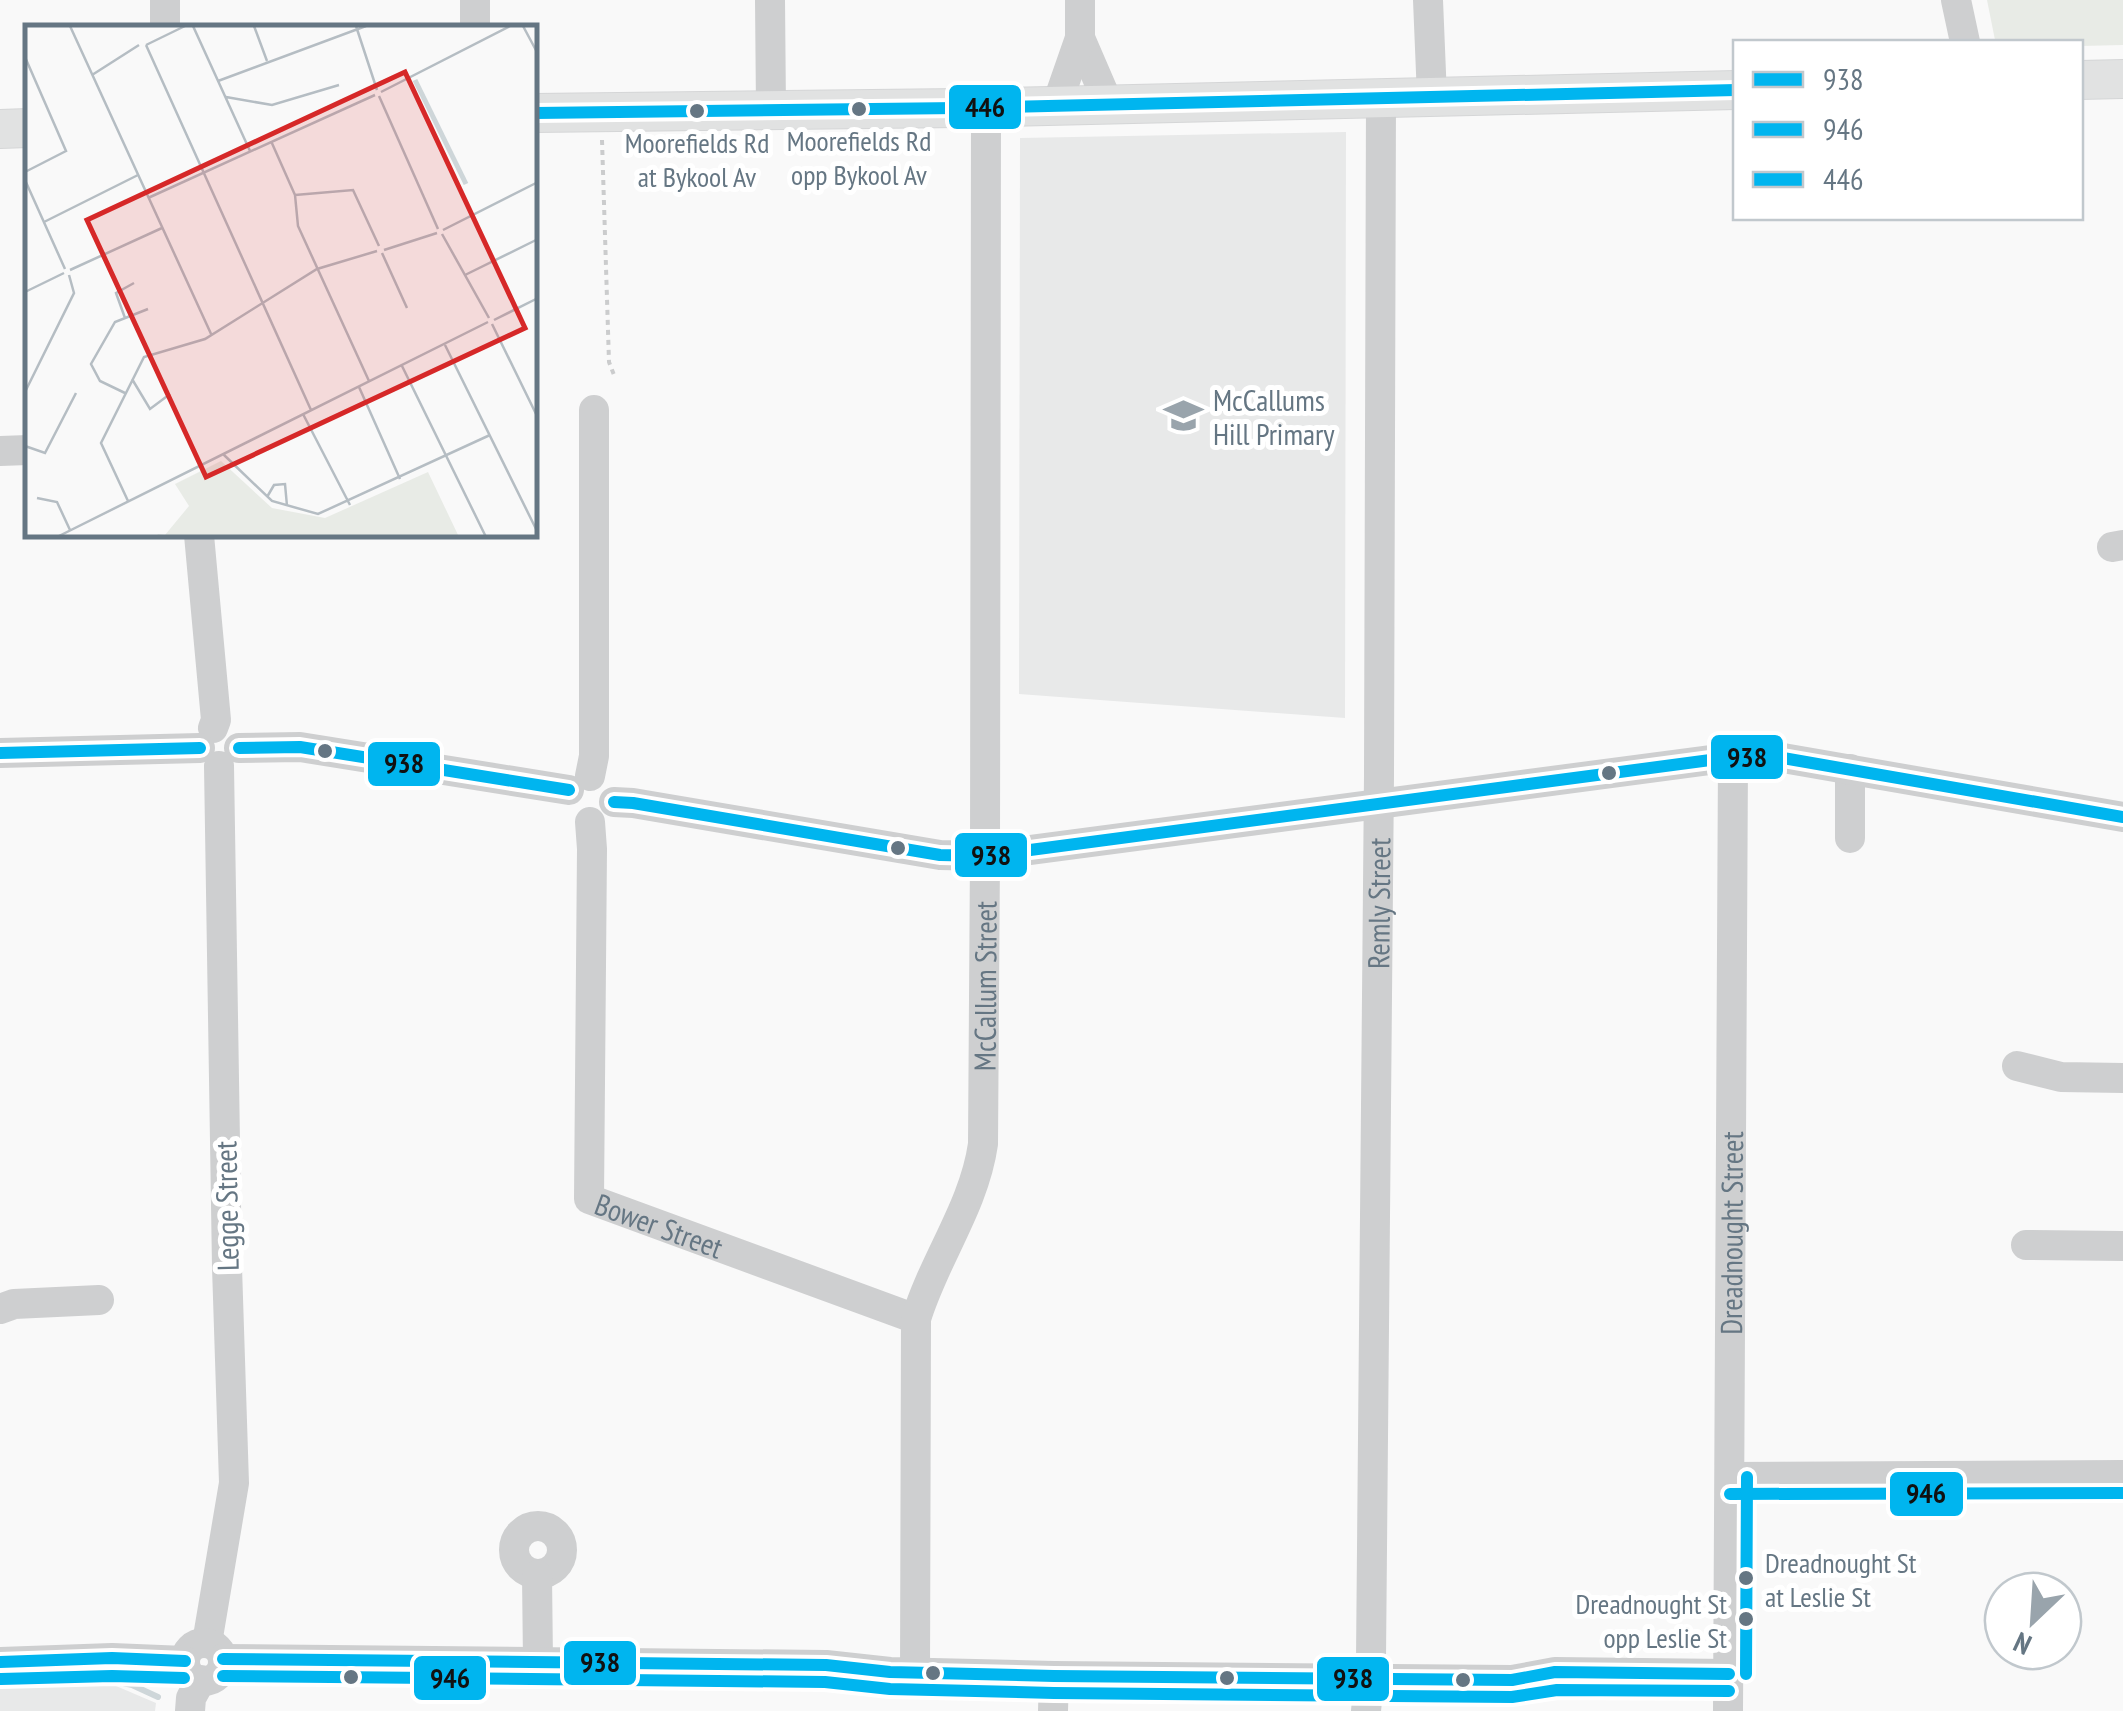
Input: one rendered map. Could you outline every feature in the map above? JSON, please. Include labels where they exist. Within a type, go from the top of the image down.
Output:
[{"type":"main road","points":[[2083,80],[2123,80]]},
{"type":"main road","points":[[538,112],[986,107],[1733,90]]},
{"type":"main road","points":[[0,129],[25,128]]},
{"type":"street","points":[[164,0],[165,25]]},
{"type":"street","points":[[475,0],[476,25]]},
{"type":"street","points":[[770,0],[772,109]]},
{"type":"street","points":[[1058,104],[1080,38],[1080,0]]},
{"type":"street","points":[[1428,0],[1432,96]]},
{"type":"street","points":[[1956,0],[1965,40]]},
{"type":"street","points":[[1080,38],[1108,103]]},
{"type":"street","name":"Remly Street","points":[[1366,1711],[1371,1659],[1381,98]]},
{"type":"street","name":"McCallum Street","points":[[916,1673],[916,1319],[974,1186],[981,1156],[986,856],[986,107]]},
{"type":"street","points":[[0,753],[300,747],[580,783],[603,779],[614,802],[608,815],[596,822],[576,817],[568,804],[580,783],[594,756],[594,410]]},
{"type":"street","name":"Legge Street","points":[[190,1711],[204,1661],[234,1483],[218,748],[199,538]]},
{"type":"street","points":[[614,802],[940,856],[986,856],[1733,758],[1782,758],[2123,818]]},
{"type":"street","name":"Dreadnought Street","points":[[1728,1711],[1733,758]]},
{"type":"street","points":[[1850,769],[1850,838]]},
{"type":"street","name":"Bower Street","points":[[590,822],[589,1200],[916,1319]]},
{"type":"street","points":[[2017,1066],[2062,1077],[2123,1078]]},
{"type":"street","points":[[2026,1245],[2123,1246]]},
{"type":"street","points":[[0,1309],[14,1304],[100,1300]]},
{"type":"street","points":[[1730,1477],[2123,1475]]},
{"type":"street","points":[[537,1574],[538,1662]]},
{"type":"street","points":[[0,1662],[112,1658],[826,1665],[916,1673],[1512,1680],[1555,1672],[1729,1674]]},
{"type":"street","points":[[1053,1711],[1054,1676]]},
{"type":"path","points":[[602,140],[608,362],[614,375]]},
{"type":"shaded area","points":[[1987,0],[2123,0],[2123,45],[2083,46],[2083,40],[1995,40]]},
{"type":"shaded area","name":"McCallums Hill Primary","points":[[1346,132],[1345,718],[1019,694],[1020,138]]},
{"type":"shaded area","points":[[109,1683],[156,1703],[155,1711],[0,1711],[0,1688]]},
{"type":"waterway","points":[[0,1683],[106,1679],[158,1697]]},
{"type":"transit line","name":"446","points":[[538,113],[959,108],[1733,90]]},
{"type":"transit line","name":"938","points":[[239,748],[300,747],[569,790]]},
{"type":"transit line","name":"938","points":[[0,753],[200,748]]},
{"type":"transit line","name":"938","points":[[614,802],[940,855],[985,856],[1733,757],[1783,758],[2123,817]]},
{"type":"transit line","name":"946","points":[[1746,1674],[1747,1477]]},
{"type":"transit line","name":"946","points":[[1730,1494],[2123,1493]]},
{"type":"transit line","name":"938","points":[[0,1662],[112,1658],[185,1661]]},
{"type":"transit line","name":"938","points":[[223,1659],[826,1665],[890,1672],[1054,1676],[1512,1680],[1555,1672],[1729,1674]]},
{"type":"transit line","name":"946","points":[[223,1676],[825,1682],[890,1689],[1054,1693],[1512,1697],[1557,1690],[1729,1691]]},
{"type":"transit line","name":"946","points":[[1,1679],[184,1678]]},
{"type":"place","name":"Moorefields Rd opp Bykool Av","points":[[859,109]]},
{"type":"place","name":"Moorefields Rd at Bykool Av","points":[[697,111]]},
{"type":"place","name":"McCallums Hill Primary","points":[[1183,416]]},
{"type":"place","name":"Dreadnought St at Leslie St","points":[[1746,1578]]},
{"type":"place","name":"Dreadnought St opp Leslie St","points":[[1746,1619]]}]
